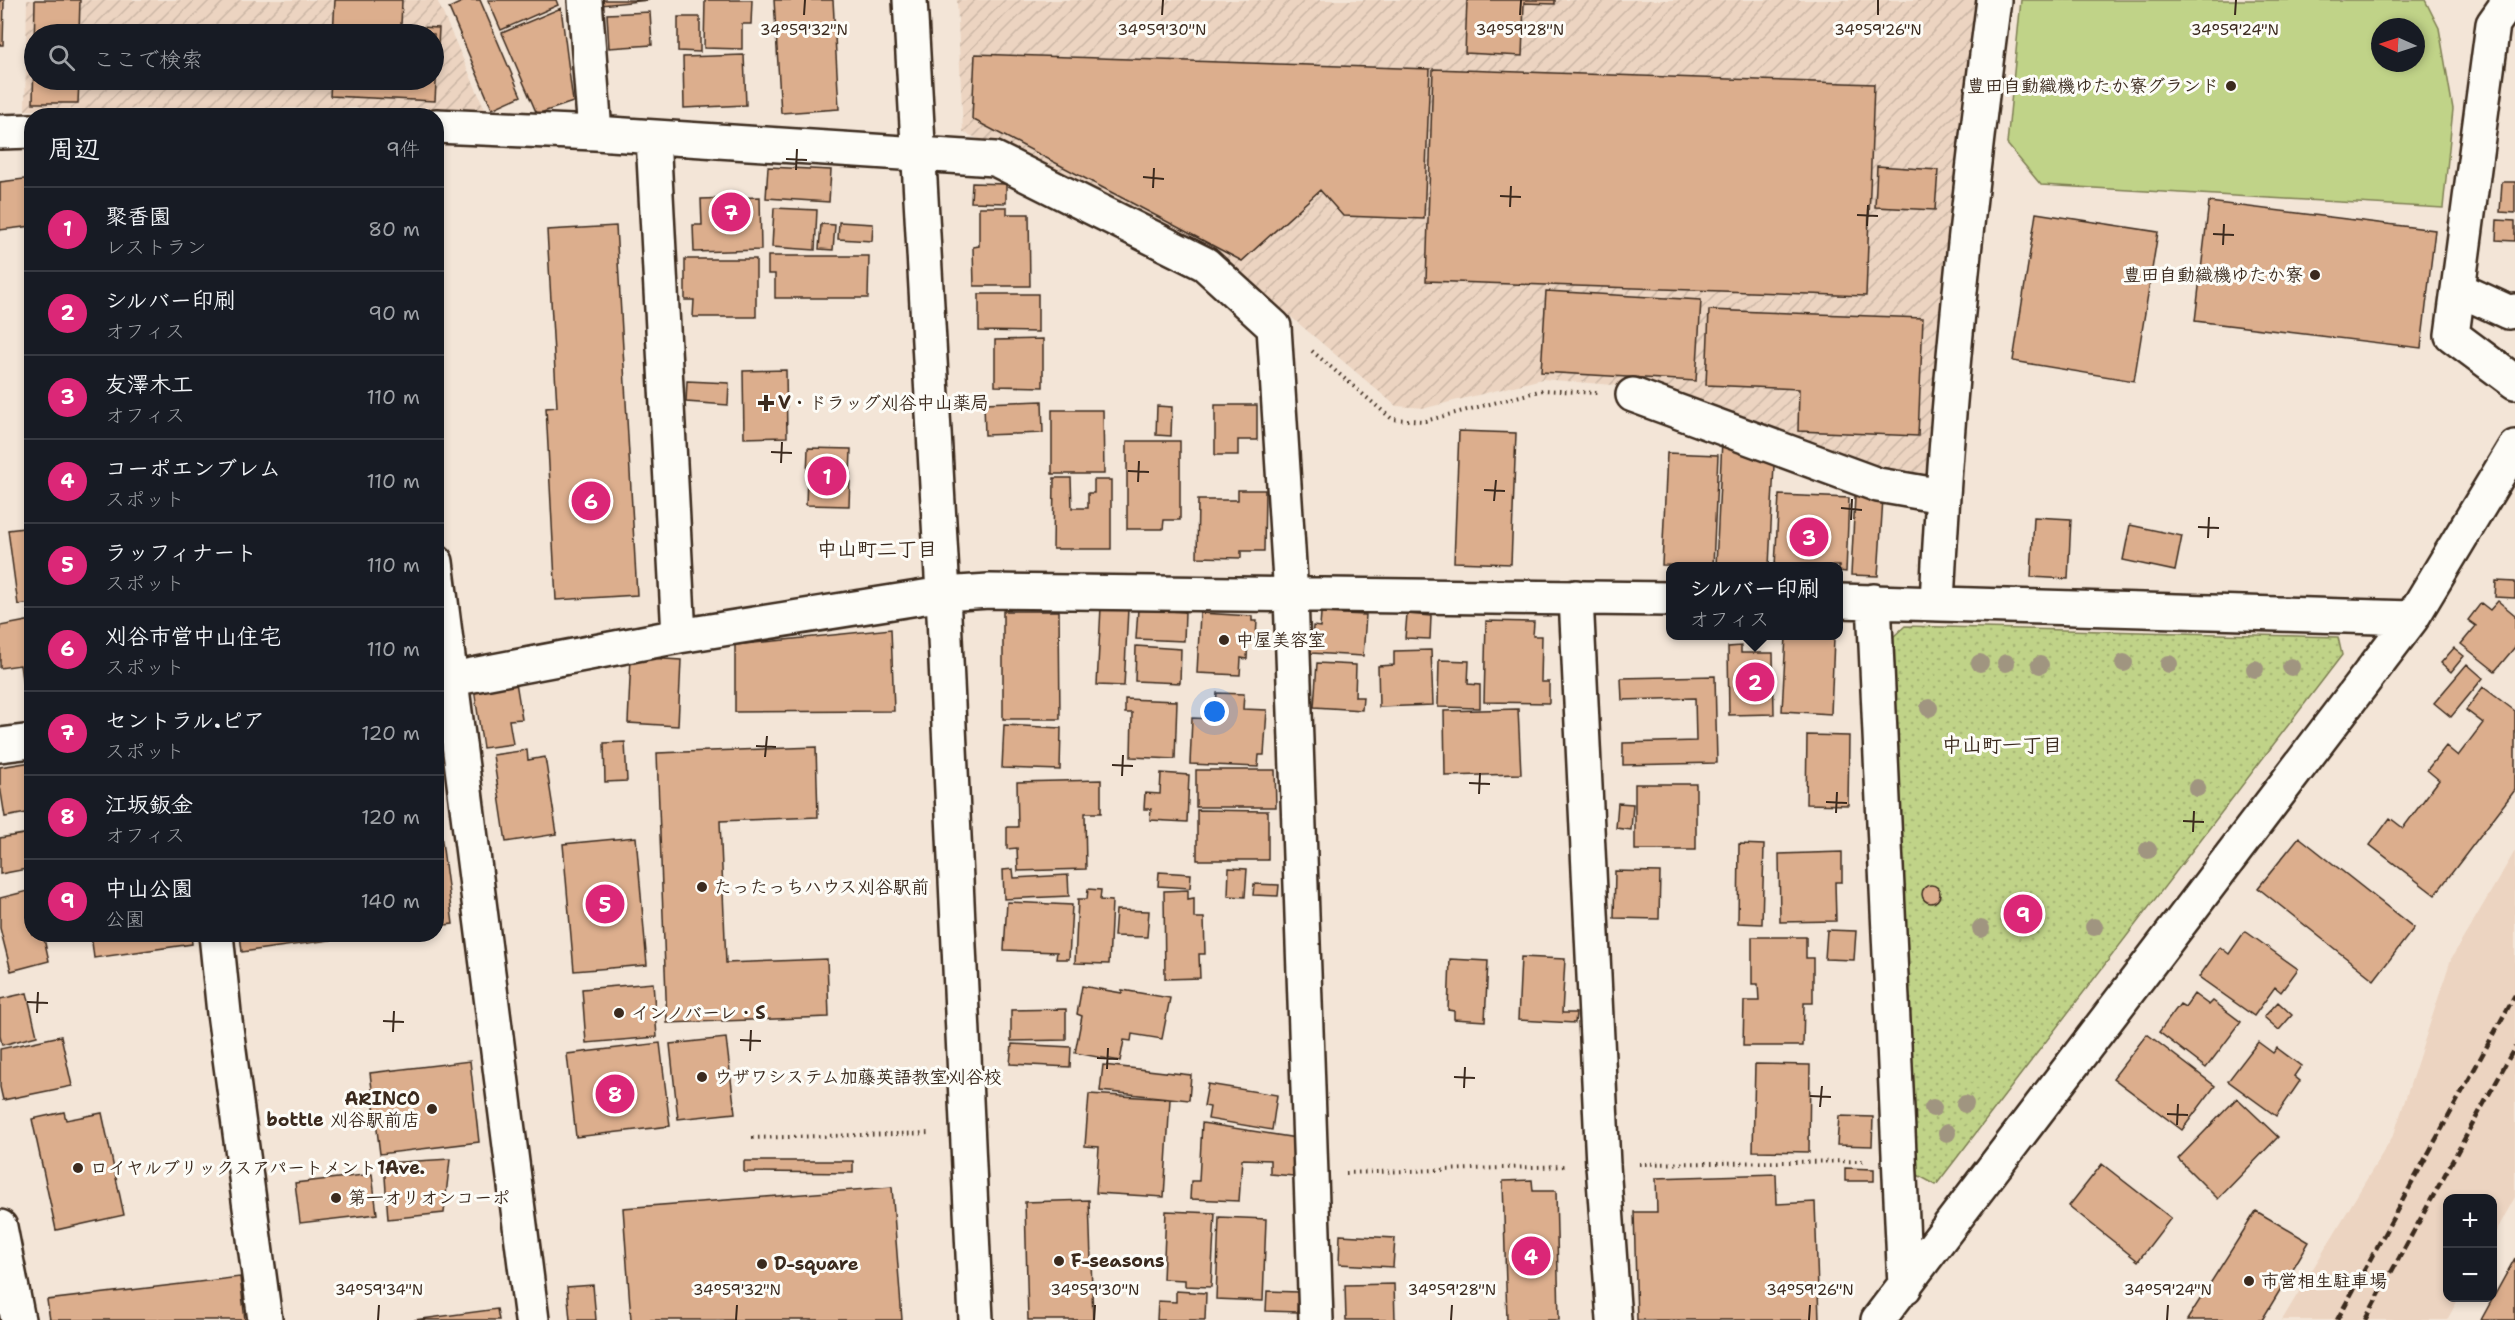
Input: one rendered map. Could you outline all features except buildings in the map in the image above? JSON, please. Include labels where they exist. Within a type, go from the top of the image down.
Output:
[{"type":"street","points":[[585,0],[595,133]]},
{"type":"street","points":[[910,0],[944,594],[976,1320]]},
{"type":"street","points":[[1937,603],[1942,496],[1974,153],[1994,0]]},
{"type":"street","points":[[2493,8],[2460,290],[2452,335],[2515,382]]},
{"type":"street","points":[[444,126],[595,133],[995,159],[1205,264],[1274,327],[1291,596],[1316,1320]]},
{"type":"street","points":[[0,132],[24,131]]},
{"type":"street","points":[[653,137],[679,636]]},
{"type":"street","points":[[2460,290],[2508,312],[2515,311]]},
{"type":"street","points":[[1633,395],[1878,485],[1942,496]]},
{"type":"street","points":[[1878,1320],[2412,618],[2515,447]]},
{"type":"street","points":[[532,1320],[445,681],[679,636],[944,594],[989,591],[1666,599]]},
{"type":"street","points":[[1576,597],[1603,1165],[1614,1320]]},
{"type":"street","points":[[1843,601],[2412,618]]},
{"type":"street","points":[[1874,601],[1905,1287]]},
{"type":"street","points":[[0,745],[24,742]]},
{"type":"street","points":[[217,942],[224,1013],[265,1320]]},
{"type":"street","points":[[0,1227],[18,1320]]},
{"type":"path","points":[[1274,327],[1298,338],[1392,419],[1425,421],[1544,390],[1633,395]]},
{"type":"path","points":[[752,1138],[931,1133]]},
{"type":"shaded area","points":[[27,0],[437,0],[488,116],[444,113],[444,108],[25,108],[25,90],[444,90],[444,24],[27,24]]},
{"type":"shaded area","points":[[957,0],[1976,0],[1926,478],[1882,472],[1637,387],[1542,379],[1426,408],[1396,406],[1212,250],[1109,197],[963,132]]},
{"type":"shaded area","points":[[2515,851],[2515,1197],[2497,1230],[2497,1194],[2443,1194],[2443,1302],[2457,1302],[2447,1320],[2282,1320],[2394,1134],[2451,959]]},
{"type":"green space","name":"豊田自動織機ゆたか寮グランド","points":[[2021,0],[2425,0],[2439,28],[2453,109],[2443,208],[2041,185],[2007,144]]},
{"type":"green space","points":[[1905,626],[2338,637],[2342,655],[1936,1185],[1914,1173],[1893,637]]},
{"type":"railway","points":[[2337,1320],[2515,995]]},
{"type":"railway","points":[[2365,1320],[2515,1047]]},
{"type":"place","name":"豊田自動織機ゆたか寮グランド","points":[[2231,86]]},
{"type":"place","name":"セントラル.ピア","points":[[731,212]]},
{"type":"place","name":"豊田自動織機ゆたか寮","points":[[2315,275]]},
{"type":"place","name":"V・ドラッグ刈谷中山薬局","points":[[766,403]]},
{"type":"place","name":"聚香園","points":[[827,476]]},
{"type":"place","name":"刈谷市営中山住宅","points":[[591,501]]},
{"type":"place","name":"友澤木工","points":[[1809,537]]},
{"type":"place","name":"中屋美容室","points":[[1224,640]]},
{"type":"place","name":"シルバー印刷","points":[[1755,682]]},
{"type":"place","name":"たったっちハウス刈谷駅前","points":[[702,887]]},
{"type":"place","name":"ラッフィナート","points":[[605,904]]},
{"type":"place","name":"中山公園","points":[[2023,914]]},
{"type":"place","name":"インノバーレ・S","points":[[619,1013]]},
{"type":"place","name":"ウザワシステム加藤英語教室刈谷校","points":[[702,1077]]},
{"type":"place","name":"江坂鈑金","points":[[615,1094]]},
{"type":"place","name":"ARINCO bottle 刈谷駅前店","points":[[432,1109]]},
{"type":"place","name":"ロイヤルブリックスアパートメント1Ave.","points":[[78,1168]]},
{"type":"place","name":"第一オリオンコーポ","points":[[336,1198]]},
{"type":"place","name":"コーポエンブレム","points":[[1531,1256]]},
{"type":"place","name":"F-seasons","points":[[1059,1261]]},
{"type":"place","name":"D-square","points":[[762,1264]]},
{"type":"place","name":"市営相生駐車場","points":[[2249,1281]]},
{"type":"district","name":"中山町二丁目","points":[[877,549]]},
{"type":"district","name":"中山町一丁目","points":[[2002,745]]}]
